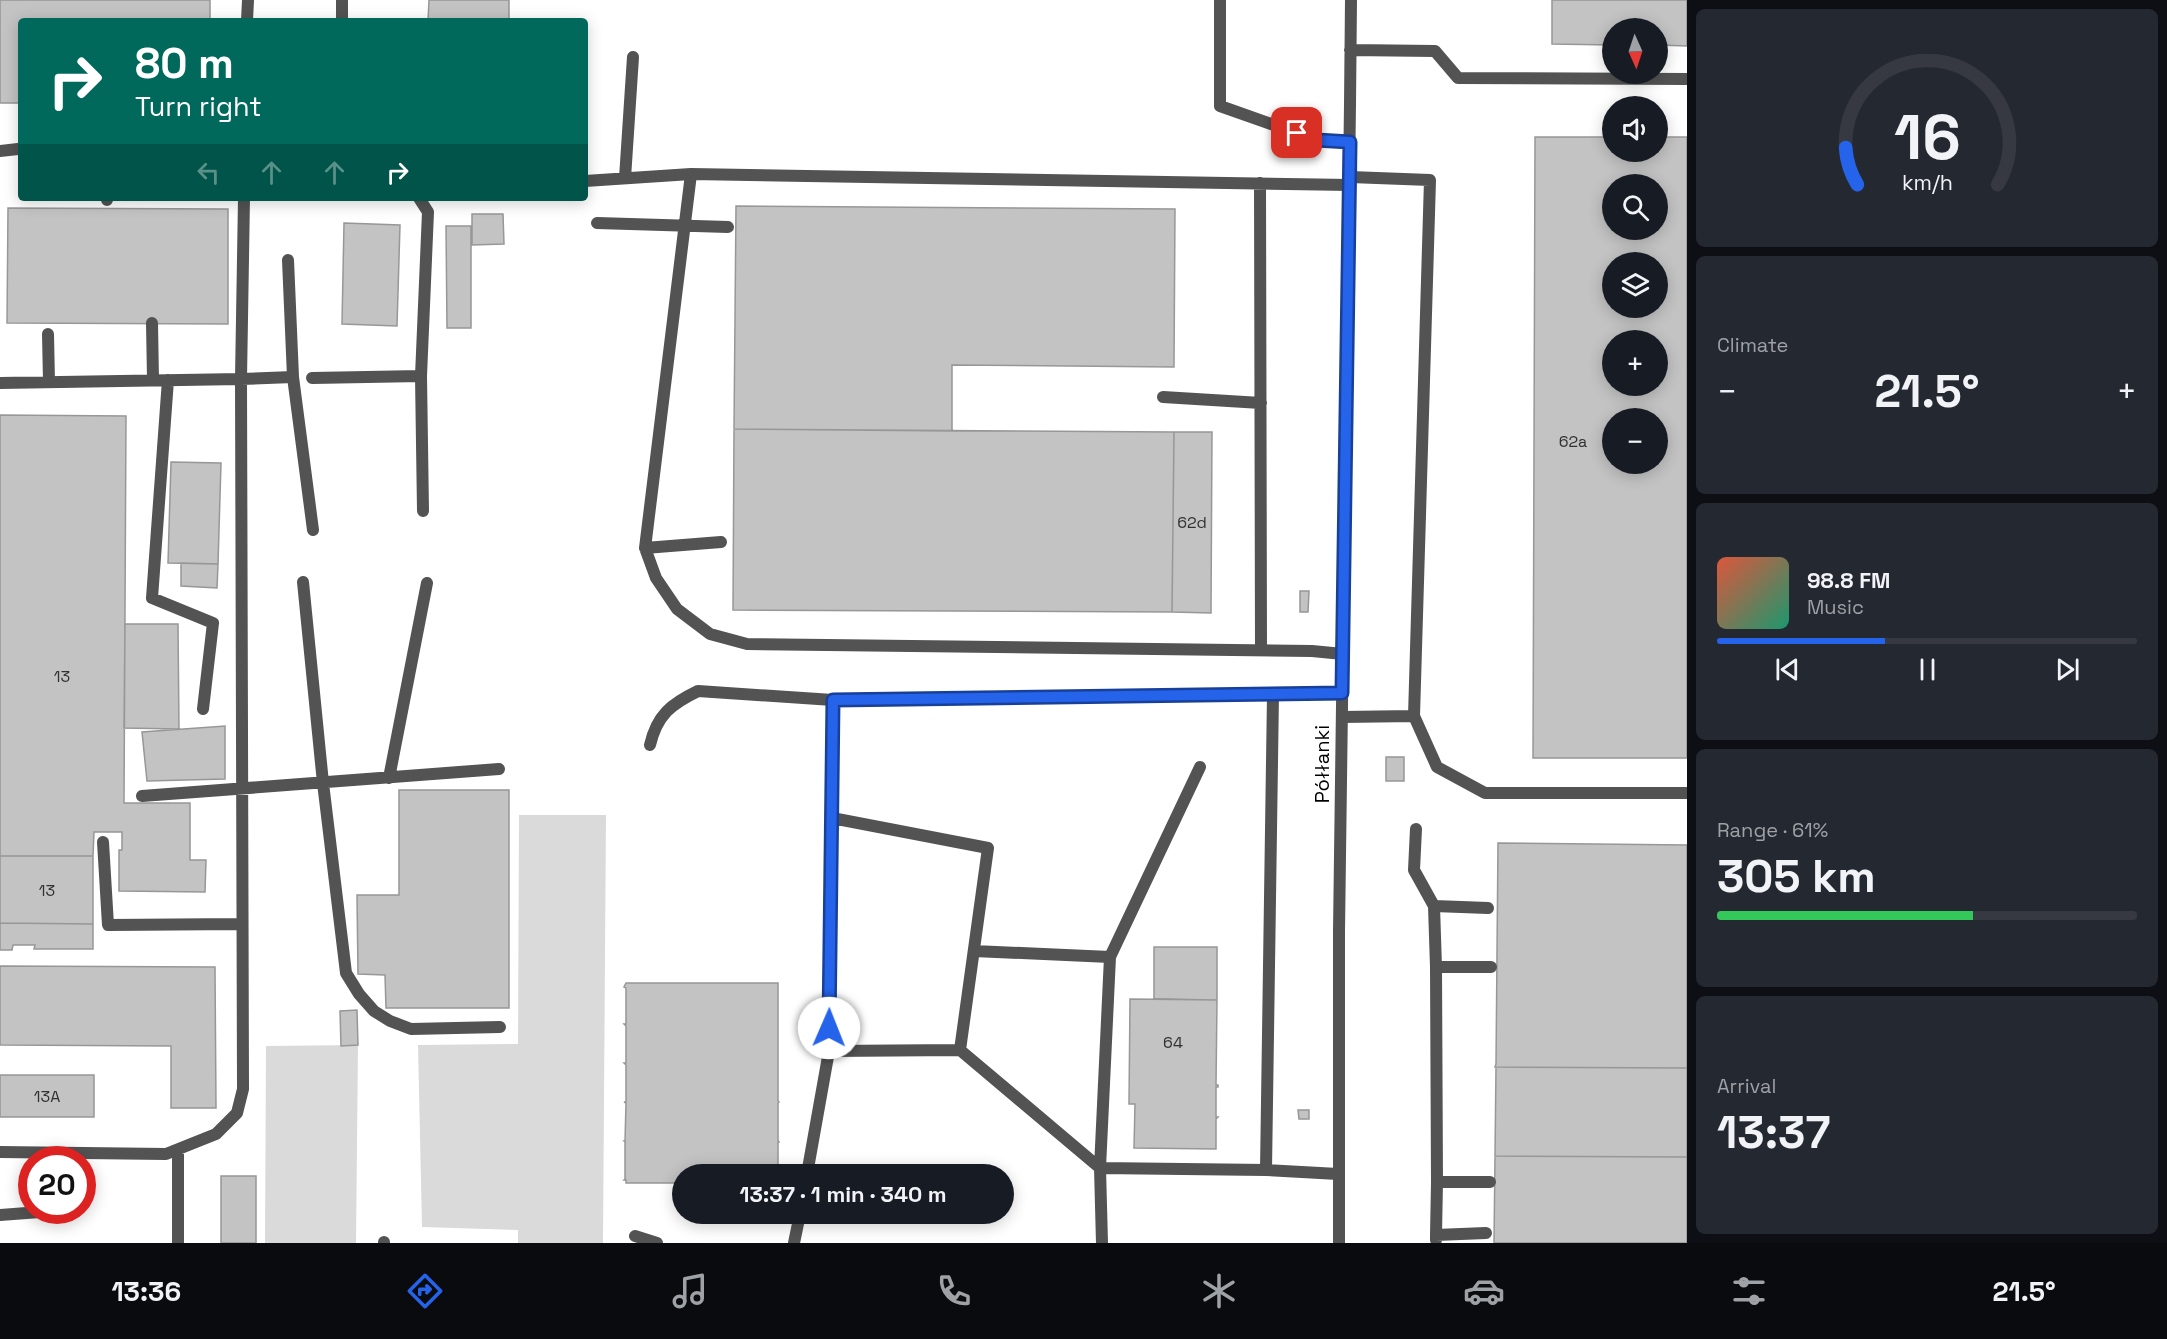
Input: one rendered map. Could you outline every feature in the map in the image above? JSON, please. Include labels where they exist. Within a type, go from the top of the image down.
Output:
[{"type":"street","points":[[247,18],[248,0]]},
{"type":"street","points":[[342,0],[342,18]]},
{"type":"street","points":[[1220,0],[1220,106],[1316,140],[1350,142]]},
{"type":"street","name":"Półłanki","points":[[1339,1243],[1339,931],[1350,181],[1350,0]]},
{"type":"street","points":[[1350,50],[1435,51],[1458,78],[1687,79]]},
{"type":"street","points":[[625,178],[633,57]]},
{"type":"street","points":[[0,151],[18,149]]},
{"type":"street","points":[[691,174],[645,548],[656,578],[677,609],[710,634],[747,644],[1261,650],[1343,654]]},
{"type":"street","points":[[588,181],[691,174],[1260,183],[1430,180],[1414,716],[1437,767],[1485,793],[1687,793]]},
{"type":"street","points":[[1260,183],[1261,650]]},
{"type":"street","points":[[96,1155],[166,1154],[216,1134],[237,1113],[243,1089],[241,379],[244,201]]},
{"type":"street","points":[[421,201],[428,212],[421,376],[423,511]]},
{"type":"street","points":[[597,223],[728,227]]},
{"type":"street","points":[[288,260],[293,377],[313,530]]},
{"type":"street","points":[[152,323],[153,380]]},
{"type":"street","points":[[48,334],[49,382]]},
{"type":"street","points":[[312,378],[421,376]]},
{"type":"street","points":[[0,383],[293,377]]},
{"type":"street","points":[[168,380],[152,598],[213,623],[203,709]]},
{"type":"street","points":[[1163,397],[1261,403]]},
{"type":"street","points":[[645,548],[720,542]]},
{"type":"street","points":[[303,582],[323,783],[346,973],[359,994],[374,1011],[390,1021],[411,1029],[500,1027]]},
{"type":"street","points":[[389,778],[427,583]]},
{"type":"street","points":[[650,745],[654,728],[665,712],[679,700],[698,691],[833,700],[1342,693]]},
{"type":"street","points":[[1266,1170],[1273,694]]},
{"type":"street","points":[[809,1164],[829,1051],[833,700]]},
{"type":"street","points":[[1342,717],[1414,716]]},
{"type":"street","points":[[1102,1243],[1100,1168],[1110,957],[1200,767]]},
{"type":"street","points":[[142,796],[499,769]]},
{"type":"street","points":[[832,818],[988,848],[960,1050]]},
{"type":"street","points":[[1416,830],[1414,870],[1434,906],[1436,1239],[1486,1233]]},
{"type":"street","points":[[103,842],[108,925],[241,924]]},
{"type":"street","points":[[1434,906],[1488,908]]},
{"type":"street","points":[[974,951],[1110,957]]},
{"type":"street","points":[[1436,967],[1491,967]]},
{"type":"street","points":[[829,1051],[960,1050],[1100,1168],[1266,1170],[1338,1174]]},
{"type":"street","points":[[178,1150],[178,1243]]},
{"type":"street","points":[[0,1152],[18,1154]]},
{"type":"street","points":[[1437,1182],[1490,1182]]},
{"type":"street","points":[[0,1215],[18,1214]]},
{"type":"street","points":[[794,1243],[798,1224]]},
{"type":"street","points":[[635,1236],[657,1243]]},
{"type":"shaded area","points":[[519,815],[606,815],[603,1243],[518,1243],[518,1230],[422,1227],[418,1045],[518,1044]]},
{"type":"shaded area","points":[[358,1045],[356,1243],[265,1243],[266,1046]]},
{"type":"building","points":[[0,0],[210,0],[210,18],[18,18],[18,103],[0,103]]},
{"type":"building","points":[[429,0],[509,0],[509,18],[428,18]]},
{"type":"building","points":[[1552,0],[1687,0],[1687,46],[1668,45],[1668,18],[1602,18],[1602,45],[1552,44]]},
{"type":"building","points":[[1535,137],[1602,137],[1602,162],[1668,162],[1668,137],[1687,137],[1687,758],[1533,758]]},
{"type":"building","points":[[736,206],[1175,209],[1174,367],[952,365],[952,431],[734,429]]},
{"type":"building","points":[[8,208],[228,209],[228,324],[7,323]]},
{"type":"building","points":[[472,214],[503,214],[504,244],[472,245]]},
{"type":"building","points":[[344,223],[400,225],[397,326],[342,324]]},
{"type":"building","points":[[446,226],[471,226],[471,328],[447,328]]},
{"type":"building","points":[[0,415],[126,416],[124,803],[190,803],[190,860],[206,860],[205,892],[119,891],[119,850],[122,850],[122,832],[94,832],[93,856],[0,856]]},
{"type":"building","points":[[734,429],[1174,432],[1172,612],[733,610]]},
{"type":"building","points":[[1174,432],[1212,432],[1211,613],[1172,612]]},
{"type":"building","points":[[171,462],[221,463],[218,564],[168,563]]},
{"type":"building","points":[[181,563],[218,564],[217,588],[181,586]]},
{"type":"building","points":[[1300,591],[1309,591],[1308,612],[1300,612]]},
{"type":"building","points":[[125,624],[178,624],[179,729],[124,728]]},
{"type":"building","points":[[225,726],[225,779],[147,781],[142,732]]},
{"type":"building","points":[[1386,757],[1404,757],[1404,781],[1386,781]]},
{"type":"building","points":[[399,790],[509,790],[509,1008],[386,1008],[385,975],[358,974],[357,895],[399,895]]},
{"type":"building","points":[[1498,843],[1687,845],[1687,1068],[1495,1067]]},
{"type":"building","points":[[0,856],[93,856],[93,924],[0,923]]},
{"type":"building","points":[[0,923],[93,924],[93,949],[34,949],[35,945],[13,945],[12,950],[0,950]]},
{"type":"building","points":[[1154,947],[1217,947],[1217,1000],[1154,999]]},
{"type":"building","points":[[0,966],[215,967],[216,1108],[171,1108],[171,1046],[0,1045]]},
{"type":"building","points":[[626,983],[778,983],[778,1164],[672,1164],[672,1183],[626,1183],[624,1180],[624,1141],[626,1103],[624,1102],[626,1102],[626,1065],[624,1063],[626,1063],[626,1026],[624,1024],[626,1024],[626,988],[624,987]]},
{"type":"building","points":[[1130,999],[1217,1000],[1216,1149],[1134,1148],[1135,1104],[1129,1104]]},
{"type":"building","points":[[357,1010],[358,1045],[341,1046],[340,1011]]},
{"type":"building","points":[[1496,1067],[1687,1068],[1687,1157],[1495,1156]]},
{"type":"building","points":[[0,1075],[94,1075],[94,1117],[0,1117]]},
{"type":"building","points":[[1298,1110],[1309,1110],[1309,1119],[1299,1119]]},
{"type":"building","points":[[1495,1156],[1687,1157],[1687,1243],[1494,1243]]},
{"type":"building","points":[[221,1176],[256,1176],[256,1243],[221,1243]]},
{"type":"route","points":[[829,1028],[833,700],[1342,693],[1350,142],[1316,140],[1297,133]]}]
